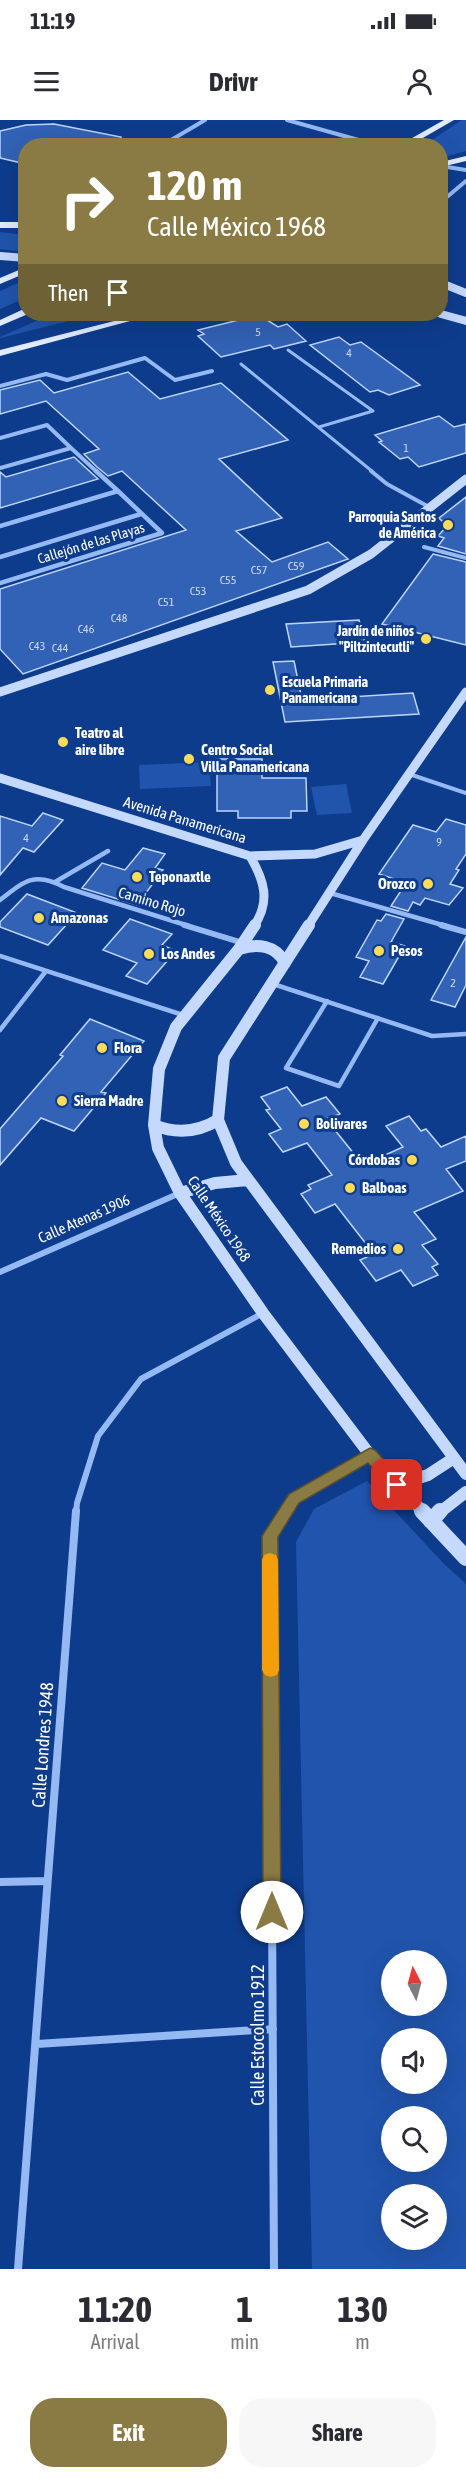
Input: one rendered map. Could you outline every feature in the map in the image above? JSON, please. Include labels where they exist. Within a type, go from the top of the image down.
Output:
[{"type":"main road","points":[[417,138],[450,120]]},
{"type":"main road","points":[[448,163],[466,158]]},
{"type":"main road","points":[[0,225],[18,226]]},
{"type":"main road","points":[[0,281],[18,273]]},
{"type":"main road","points":[[0,323],[18,315]]},
{"type":"main road","points":[[0,353],[124,321]]},
{"type":"street","points":[[175,138],[206,120]]},
{"type":"street","points":[[287,120],[351,138]]},
{"type":"street","points":[[448,166],[466,170]]},
{"type":"street","points":[[448,196],[466,181]]},
{"type":"street","points":[[0,256],[18,257]]},
{"type":"street","points":[[448,286],[466,293]]},
{"type":"street","points":[[448,316],[466,321]]},
{"type":"street","points":[[0,386],[46,374],[67,380],[145,358],[175,380],[212,371]]},
{"type":"street","name":"Callejón de las Playas","points":[[0,438],[47,424],[162,533],[0,583]]},
{"type":"street","points":[[0,468],[71,448]]},
{"type":"street","points":[[0,692],[308,590],[335,578],[367,558],[466,479]]},
{"type":"street","points":[[0,526],[118,491]]},
{"type":"street","name":"Callejón de las Playas","points":[[0,557],[141,514]]},
{"type":"street","points":[[466,692],[363,840],[224,1058],[218,1120],[236,1163],[466,1474]]},
{"type":"street","name":"Avenida Panamericana","points":[[0,778],[250,856],[303,855],[337,849],[363,840]]},
{"type":"street","points":[[55,882],[108,851]]},
{"type":"street","name":"Calle México 1968","points":[[250,856],[261,875],[266,894],[260,918],[241,946],[176,1028],[159,1069],[154,1125],[158,1148],[180,1193],[263,1313],[370,1455],[466,1558]]},
{"type":"street","name":"Camino Rojo","points":[[0,900],[23,881],[34,877],[46,877],[64,887],[241,946]]},
{"type":"street","points":[[330,893],[466,932]]},
{"type":"street","points":[[241,946],[268,947],[279,954],[285,963]]},
{"type":"street","points":[[154,1125],[170,1131],[179,1131],[204,1128],[218,1120]]},
{"type":"street","points":[[180,1193],[215,1183],[248,1180]]},
{"type":"street","name":"Calle Atenas 1906","points":[[0,1272],[180,1193]]},
{"type":"street","points":[[0,1277],[9,1268]]},
{"type":"street","name":"Calle Londres 1948","points":[[18,2269],[77,1503],[98,1436],[141,1379],[263,1313]]},
{"type":"street","name":"Calle Estocolmo 1912","points":[[274,2269],[270,1536],[294,1499],[370,1455]]},
{"type":"street","points":[[397,1485],[427,1477],[454,1458]]},
{"type":"street","points":[[431,1521],[444,1507],[466,1492]]},
{"type":"street","points":[[0,1882],[47,1881]]},
{"type":"street","points":[[37,2044],[273,2029]]},
{"type":"lane","points":[[288,350],[373,411],[319,427]]},
{"type":"lane","points":[[241,364],[387,484],[430,508]]},
{"type":"lane","points":[[424,547],[466,558]]},
{"type":"lane","points":[[408,774],[466,792]]},
{"type":"lane","points":[[0,956],[186,1016]]},
{"type":"lane","points":[[0,1030],[46,971]]},
{"type":"lane","points":[[272,984],[432,1035],[466,1034]]},
{"type":"lane","points":[[327,1001],[286,1068],[339,1086],[378,1018]]},
{"type":"shaded area","points":[[462,120],[466,120],[466,151],[448,156],[448,138],[435,138]]},
{"type":"shaded area","points":[[0,232],[18,234],[18,251],[0,249]]},
{"type":"shaded area","points":[[18,283],[18,301],[0,309],[0,291]]},
{"type":"shaded area","points":[[36,321],[69,321],[0,338]]},
{"type":"shaded area","points":[[209,762],[211,786],[140,789],[139,765]]},
{"type":"shaded area","points":[[346,784],[352,813],[317,815],[311,787]]},
{"type":"shaded area","points":[[367,1481],[444,1564],[466,1584],[466,2269],[312,2269],[296,1542],[314,1509]]},
{"type":"building","points":[[54,124],[121,138],[18,138],[18,162],[0,158],[0,131],[26,125]]},
{"type":"building","points":[[235,321],[268,321],[278,327],[287,324],[306,341],[274,349],[270,345],[221,357],[198,336],[204,334],[198,330]]},
{"type":"building","points":[[339,337],[350,345],[361,342],[420,385],[389,395],[378,390],[370,392],[310,345]]},
{"type":"building","points":[[128,372],[160,399],[221,383],[288,440],[219,459],[282,518],[236,531],[272,562],[328,542],[348,559],[23,674],[0,649],[0,589],[186,530],[122,471],[108,476],[97,467],[84,454],[99,449],[46,401],[0,414],[0,390],[40,380],[54,393]]},
{"type":"building","points":[[439,416],[454,427],[466,424],[466,453],[419,467],[408,457],[400,459],[379,442],[382,441],[375,435]]},
{"type":"building","points":[[74,457],[98,479],[0,508],[0,472],[6,477]]},
{"type":"building","name":"Parroquia Santos de América","points":[[466,497],[466,554],[438,546],[444,538],[438,536],[447,526],[439,518]]},
{"type":"building","points":[[433,554],[466,562],[466,645],[382,624]]},
{"type":"building","points":[[359,620],[365,642],[291,647],[286,624]]},
{"type":"building","points":[[294,661],[302,700],[413,693],[419,714],[285,722],[273,662]]},
{"type":"building","name":"Centro Social Villa Panamericana","points":[[217,759],[262,759],[262,778],[306,778],[307,811],[291,811],[291,818],[238,818],[238,811],[217,811]]},
{"type":"building","points":[[43,813],[63,820],[34,852],[23,848],[0,875],[0,816],[32,826]]},
{"type":"building","points":[[446,819],[466,825],[466,854],[450,884],[463,888],[449,905],[425,898],[420,905],[413,902],[408,911],[391,906],[406,883],[379,874],[413,825],[436,832]]},
{"type":"building","name":"Teponaxtle","points":[[143,848],[165,854],[155,868],[163,870],[137,905],[82,888],[102,863],[125,870]]},
{"type":"building","name":"Amazonas","points":[[27,894],[77,913],[48,945],[0,927],[0,922]]},
{"type":"building","name":"Pesos","points":[[386,914],[404,919],[391,942],[405,946],[383,984],[360,977],[369,961],[356,957],[377,920],[381,921]]},
{"type":"building","name":"Los Andes","points":[[130,919],[172,934],[162,945],[176,951],[147,984],[126,976],[137,963],[103,950]]},
{"type":"building","points":[[466,937],[466,985],[455,1007],[431,1000]]},
{"type":"building","points":[[90,1019],[144,1041],[101,1092],[106,1093],[74,1131],[41,1118],[0,1165],[0,1129],[63,1056],[60,1055]]},
{"type":"building","points":[[287,1087],[302,1106],[326,1097],[340,1114],[326,1119],[363,1165],[403,1147],[386,1126],[409,1116],[421,1131],[426,1129],[441,1147],[466,1136],[466,1161],[446,1169],[463,1191],[414,1212],[436,1239],[422,1245],[438,1264],[432,1267],[438,1275],[413,1286],[401,1270],[376,1281],[360,1260],[374,1254],[335,1204],[315,1213],[301,1194],[311,1189],[308,1185],[332,1175],[307,1143],[283,1152],[269,1134],[281,1129],[266,1110],[270,1109],[261,1097]]},
{"type":"slow traffic","points":[[270,1560],[271,1670]]},
{"type":"place","name":"Parroquia Santos de América","points":[[448,525]]},
{"type":"place","name":"Jardín de niños \"Piltzintecutli\"","points":[[426,639]]},
{"type":"place","name":"Escuela Primaria Panamericana","points":[[270,690]]},
{"type":"place","name":"Teatro al aire libre","points":[[63,742]]},
{"type":"place","name":"Centro Social Villa Panamericana","points":[[189,759]]},
{"type":"place","name":"Teponaxtle","points":[[137,877]]},
{"type":"place","name":"Orozco","points":[[428,884]]},
{"type":"place","name":"Amazonas","points":[[39,918]]},
{"type":"place","name":"Pesos","points":[[379,951]]},
{"type":"place","name":"Los Andes","points":[[149,954]]},
{"type":"place","name":"Flora","points":[[102,1048]]},
{"type":"place","name":"Sierra Madre","points":[[62,1101]]},
{"type":"place","name":"Bolivares","points":[[304,1124]]},
{"type":"place","name":"Córdobas","points":[[412,1160]]},
{"type":"place","name":"Balboas","points":[[350,1188]]},
{"type":"place","name":"Remedios","points":[[398,1249]]},
{"type":"route","points":[[272,1912],[270,1536],[294,1499],[370,1455],[397,1485]]}]
